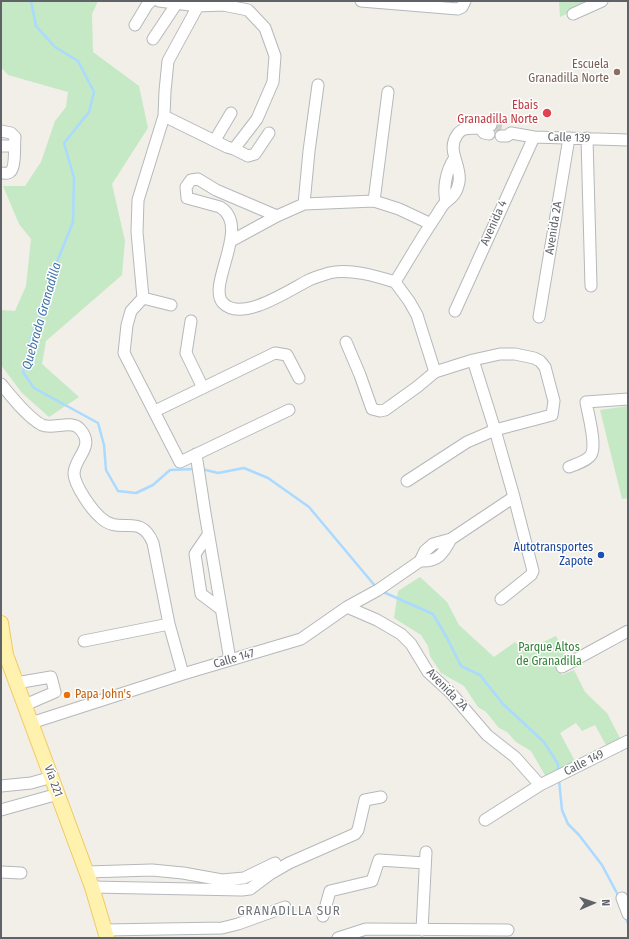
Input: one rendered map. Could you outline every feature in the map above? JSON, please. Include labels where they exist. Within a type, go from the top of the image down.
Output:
[{"type":"main road","name":"Vía 221","points":[[1,623],[6,655],[87,872],[106,934]]},
{"type":"street","points":[[135,25],[151,1]]},
{"type":"street","points":[[159,1],[198,6],[223,5],[248,10],[265,28],[275,56],[273,82],[256,119],[234,148]]},
{"type":"street","points":[[361,1],[458,9],[462,7],[465,1]]},
{"type":"street","points":[[573,14],[602,1]]},
{"type":"street","points":[[153,39],[177,3]]},
{"type":"street","points":[[198,6],[168,61],[164,116],[138,200],[137,232],[143,298],[131,311],[127,325],[124,354],[155,411],[180,462],[289,410]]},
{"type":"street","points":[[304,204],[309,151],[318,85]]},
{"type":"street","points":[[374,201],[388,92]]},
{"type":"street","points":[[215,140],[231,113]]},
{"type":"street","points":[[164,116],[227,147],[234,148],[248,156],[255,154],[269,133]]},
{"type":"street","points":[[395,282],[446,202],[453,197],[459,181],[458,165],[454,159],[453,149],[457,136],[466,128],[487,129]]},
{"type":"street","points":[[1,131],[13,134],[15,137],[12,171],[7,174],[1,173]]},
{"type":"street","name":"Calle 139","points":[[505,132],[534,136],[628,140]]},
{"type":"street","name":"Avenida 4","points":[[455,310],[534,136]]},
{"type":"street","name":"Avenida 2A","points":[[539,318],[569,138]]},
{"type":"street","points":[[587,138],[590,286]]},
{"type":"street","points":[[1,146],[14,146]]},
{"type":"street","points":[[277,216],[216,190],[200,180],[191,180],[186,187],[186,196],[193,200],[220,207],[225,210],[230,217],[231,241],[220,284],[220,294],[224,304],[234,308],[259,306],[310,280],[331,273],[367,273],[395,282],[410,301],[418,315],[435,372]]},
{"type":"street","points":[[231,241],[277,216],[304,204],[374,201],[399,209],[431,224]]},
{"type":"street","points":[[143,298],[171,304]]},
{"type":"street","points":[[191,320],[186,353],[203,388]]},
{"type":"street","points":[[346,342],[372,409],[380,411],[389,407],[435,372],[473,360],[500,354],[515,354],[534,358],[540,361],[544,367],[554,400],[552,415],[495,430],[467,442],[407,481]]},
{"type":"street","points":[[155,411],[274,353],[287,355],[299,378]]},
{"type":"street","points":[[473,360],[495,430],[533,571],[501,599]]},
{"type":"street","points":[[1,384],[23,409],[42,425],[75,426],[80,429],[84,436],[86,448],[78,460],[74,472],[77,485],[94,511],[102,519],[117,526],[138,526],[148,533],[153,543],[169,624],[183,674]]},
{"type":"street","points":[[569,467],[580,463],[590,456],[593,450],[586,402],[628,398]]},
{"type":"street","points":[[196,454],[208,535],[230,660]]},
{"type":"street","name":"Calle 147","points":[[31,723],[183,674],[301,639],[348,607],[378,590],[420,561],[434,560],[443,553],[451,539],[514,497]]},
{"type":"street","points":[[208,535],[195,554],[201,594],[221,609]]},
{"type":"street","name":"Avenida 2A","points":[[348,607],[377,620],[401,634],[411,644],[428,672],[450,693],[488,735],[515,757],[540,785]]},
{"type":"street","points":[[84,641],[169,624]]},
{"type":"street","points":[[562,667],[628,631]]},
{"type":"street","points":[[16,683],[51,676],[55,692],[25,705]]},
{"type":"street","name":"Calle 149","points":[[485,820],[540,785],[628,741]]},
{"type":"street","points":[[1,786],[31,783],[52,777]]},
{"type":"street","points":[[1,810],[58,794]]},
{"type":"street","points":[[92,887],[250,889],[270,874],[284,866],[355,834],[358,830],[364,800],[381,798]]},
{"type":"street","points":[[323,916],[330,891],[373,881],[379,860],[425,857],[422,930]]},
{"type":"street","points":[[87,872],[152,870],[183,873],[222,880],[244,878],[275,863]]},
{"type":"street","points":[[1,872],[21,873]]},
{"type":"street","points":[[622,898],[628,914]]},
{"type":"street","points":[[106,934],[222,928],[238,924],[285,907]]},
{"type":"street","points":[[338,938],[359,930],[371,934],[422,930],[508,930]]},
{"type":"green space","points":[[1,1],[98,1],[92,14],[93,52],[139,86],[148,128],[112,184],[125,241],[122,275],[46,341],[42,364],[79,397],[49,417],[22,393],[1,365],[1,310],[15,311],[26,286],[31,239],[19,224],[3,186],[25,186],[41,162],[55,121],[66,107],[68,92],[8,75],[1,67]]},
{"type":"green space","points":[[559,1],[594,1],[560,17]]},
{"type":"green space","points":[[628,406],[628,498],[622,499],[600,410]]},
{"type":"green space","name":"Parque Altos de Granadilla","points":[[420,577],[447,602],[459,625],[494,657],[515,642],[524,651],[556,636],[567,658],[557,666],[562,675],[574,670],[585,692],[607,713],[621,740],[606,745],[595,725],[582,731],[576,723],[560,733],[575,761],[546,777],[531,751],[516,742],[507,732],[499,728],[486,712],[478,707],[464,686],[441,673],[430,656],[428,646],[421,635],[394,618],[398,591]]},
{"type":"waterway","name":"Quebrada Granadilla","points":[[31,1],[36,26],[55,47],[78,61],[94,92],[89,112],[64,143],[74,178],[73,222],[53,272],[43,310],[32,335],[23,372],[34,388],[98,423],[104,445],[106,470],[118,491],[136,493],[153,485],[170,470],[195,469]]},
{"type":"waterway","name":"Quebrada Granadilla","points":[[202,469],[218,473],[244,468],[268,478],[309,507],[376,587]]},
{"type":"waterway","name":"Quebrada Granadilla","points":[[381,591],[433,614],[461,666],[480,675],[503,704],[544,742],[558,764],[558,773]]},
{"type":"waterway","name":"Quebrada Granadilla","points":[[559,780],[562,810],[568,824],[579,835],[602,865],[619,897]]},
{"type":"waterway","name":"Quebrada Granadilla","points":[[626,917],[628,924]]},
{"type":"tunnel","points":[[491,125],[502,127]]},
{"type":"place","name":"Escuela Granadilla Norte","points":[[617,72]]},
{"type":"place","name":"Ebais Granadilla Norte","points":[[547,113]]},
{"type":"place","name":"Autotransportes Zapote","points":[[601,555]]},
{"type":"place","name":"Papa John's","points":[[67,695]]},
{"type":"district","name":"GRANADILLA SUR","points":[[289,911]]}]
